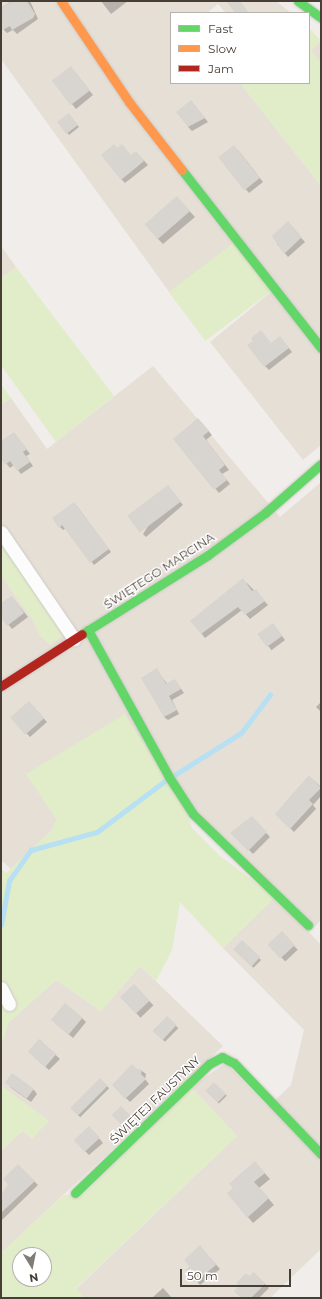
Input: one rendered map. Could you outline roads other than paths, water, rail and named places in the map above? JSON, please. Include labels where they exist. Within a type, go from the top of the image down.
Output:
[{"type":"street","points":[[62,1],[129,102],[321,348]]},
{"type":"street","points":[[298,1],[321,18]]},
{"type":"street","name":"ŚWIĘTEGO MARCINA","points":[[1,686],[244,530],[321,464]]},
{"type":"street","points":[[1,532],[74,639]]},
{"type":"street","points":[[88,630],[169,777],[193,814],[264,880],[308,925]]},
{"type":"street","points":[[1,694],[18,674]]},
{"type":"street","points":[[1,988],[9,1004]]},
{"type":"street","name":"ŚWIĘTEJ FAUSTYNY","points":[[75,1193],[209,1064],[222,1057],[234,1063],[321,1154]]},
{"type":"waterway","points":[[173,776],[241,733],[270,695]]},
{"type":"waterway","points":[[1,925],[9,881],[31,850],[97,832],[166,780]]}]
